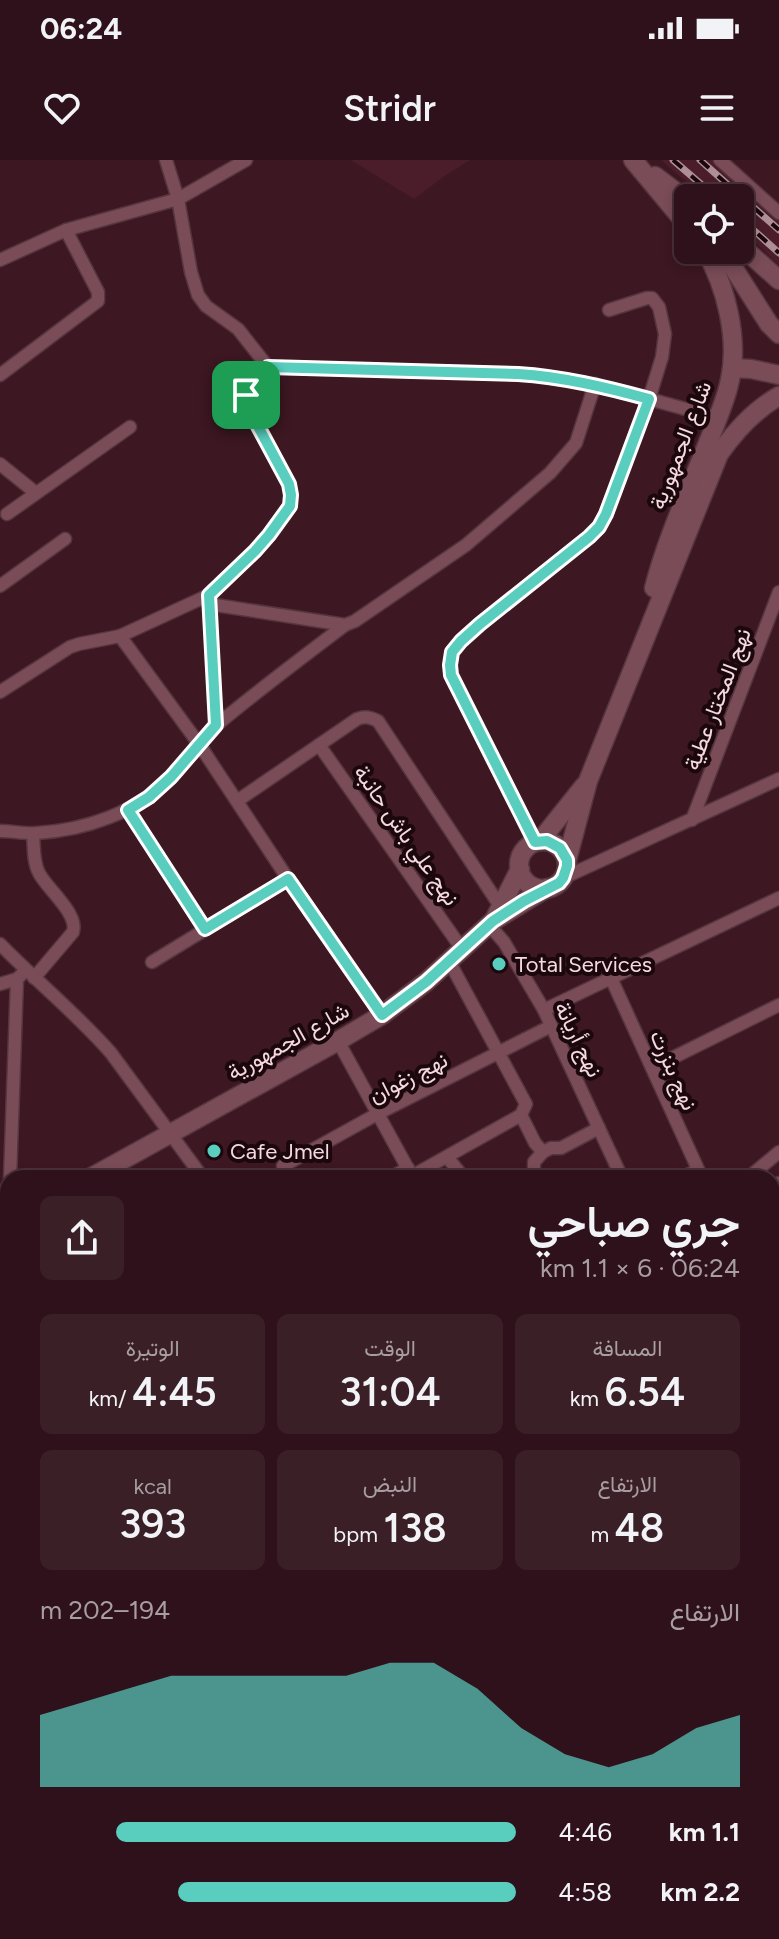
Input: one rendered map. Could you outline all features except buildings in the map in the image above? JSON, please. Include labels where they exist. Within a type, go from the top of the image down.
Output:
[{"type":"main road","points":[[633,160],[674,191]]},
{"type":"main road","points":[[633,160],[674,209]]},
{"type":"main road","points":[[754,258],[779,280]]},
{"type":"main road","name":"شارع الجمهورية","points":[[638,657],[657,577],[718,418],[731,375],[729,316],[712,264]]},
{"type":"main road","points":[[731,264],[769,324],[779,334]]},
{"type":"main road","points":[[731,375],[751,369],[775,374]]},
{"type":"main road","points":[[520,869],[527,882],[540,888],[559,876],[588,781],[719,454],[743,423],[761,406],[779,396]]},
{"type":"main road","points":[[537,842],[588,781]]},
{"type":"main road","points":[[554,843],[564,854],[559,876],[494,917],[529,845],[554,843]]},
{"type":"main road","name":"شارع الجمهورية","points":[[105,1170],[382,1015],[426,982],[494,917]]},
{"type":"street","points":[[166,160],[178,199],[198,295],[206,306],[238,329],[268,367]]},
{"type":"street","points":[[0,260],[66,230],[178,199],[246,160]]},
{"type":"street","points":[[720,160],[779,213]]},
{"type":"street","points":[[0,375],[98,301],[98,292],[66,230]]},
{"type":"street","points":[[537,842],[451,675],[450,665],[452,652],[480,624],[589,537],[606,514],[649,399],[665,343],[656,301],[647,298],[609,310]]},
{"type":"street","points":[[0,692],[70,647],[120,636],[209,599],[255,551],[290,506],[291,495],[289,484],[246,404],[246,395],[252,383],[268,367],[552,376],[595,384],[718,418]]},
{"type":"street","points":[[0,831],[33,834],[91,823],[128,810],[149,797],[171,777],[216,725],[345,625],[466,545],[550,473],[576,443],[595,384]]},
{"type":"street","points":[[7,514],[130,427]]},
{"type":"street","points":[[0,464],[36,493]]},
{"type":"street","points":[[0,586],[65,539]]},
{"type":"street","name":"نهج المختار عطية","points":[[692,820],[779,592]]},
{"type":"street","points":[[209,599],[345,625]]},
{"type":"street","points":[[209,599],[216,725]]},
{"type":"street","points":[[120,636],[199,744],[382,1015]]},
{"type":"street","name":"نهج أريانة","points":[[319,745],[357,719],[364,717],[378,721],[494,917],[504,942],[544,1010],[618,1170]]},
{"type":"street","points":[[237,801],[319,745]]},
{"type":"street","name":"نهج علي باش حانبة","points":[[319,745],[455,955],[498,1053],[526,1104],[521,1115]]},
{"type":"street","points":[[559,876],[692,820],[779,779]]},
{"type":"street","points":[[128,810],[205,929]]},
{"type":"street","points":[[0,984],[25,976],[75,927],[72,918],[39,873],[33,834]]},
{"type":"street","points":[[152,962],[288,879]]},
{"type":"street","points":[[544,1010],[779,898]]},
{"type":"street","points":[[0,944],[25,976],[95,1035],[111,1053],[197,1170]]},
{"type":"street","points":[[11,1170],[25,976]]},
{"type":"street","name":"نهج بنزرت","points":[[611,978],[698,1170]]},
{"type":"street","points":[[652,1068],[779,1005]]},
{"type":"street","name":"نهج زغوان","points":[[285,1170],[283,1166],[379,1113],[551,1026]]},
{"type":"street","points":[[338,1041],[409,1170]]},
{"type":"street","points":[[419,1170],[521,1115],[543,1152]]},
{"type":"street","points":[[534,1170],[534,1162],[543,1152],[561,1148],[599,1128]]},
{"type":"street","points":[[758,1170],[779,1152]]},
{"type":"street","points":[[447,1157],[458,1170]]},
{"type":"shaded area","points":[[351,160],[470,160],[414,199]]},
{"type":"shaded area","points":[[661,160],[713,160],[740,184],[689,184]]},
{"type":"shaded area","points":[[754,196],[779,218],[779,265],[754,241]]},
{"type":"railway","points":[[673,160],[701,184]]},
{"type":"railway","points":[[700,160],[779,230]]},
{"type":"railway","points":[[754,231],[779,253]]},
{"type":"place","name":"Total Services","points":[[499,964]]},
{"type":"place","name":"Cafe Jmel","points":[[214,1151]]},
{"type":"route","points":[[268,367],[552,376],[649,399],[599,527],[480,624],[452,652],[451,675],[535,842],[547,841],[560,848],[567,860],[566,873],[559,883],[493,921],[426,982],[382,1015],[288,879],[205,929],[128,810],[149,797],[171,777],[216,725],[209,595],[255,551],[290,506],[289,484],[246,404],[246,395],[252,383],[268,367]]}]
